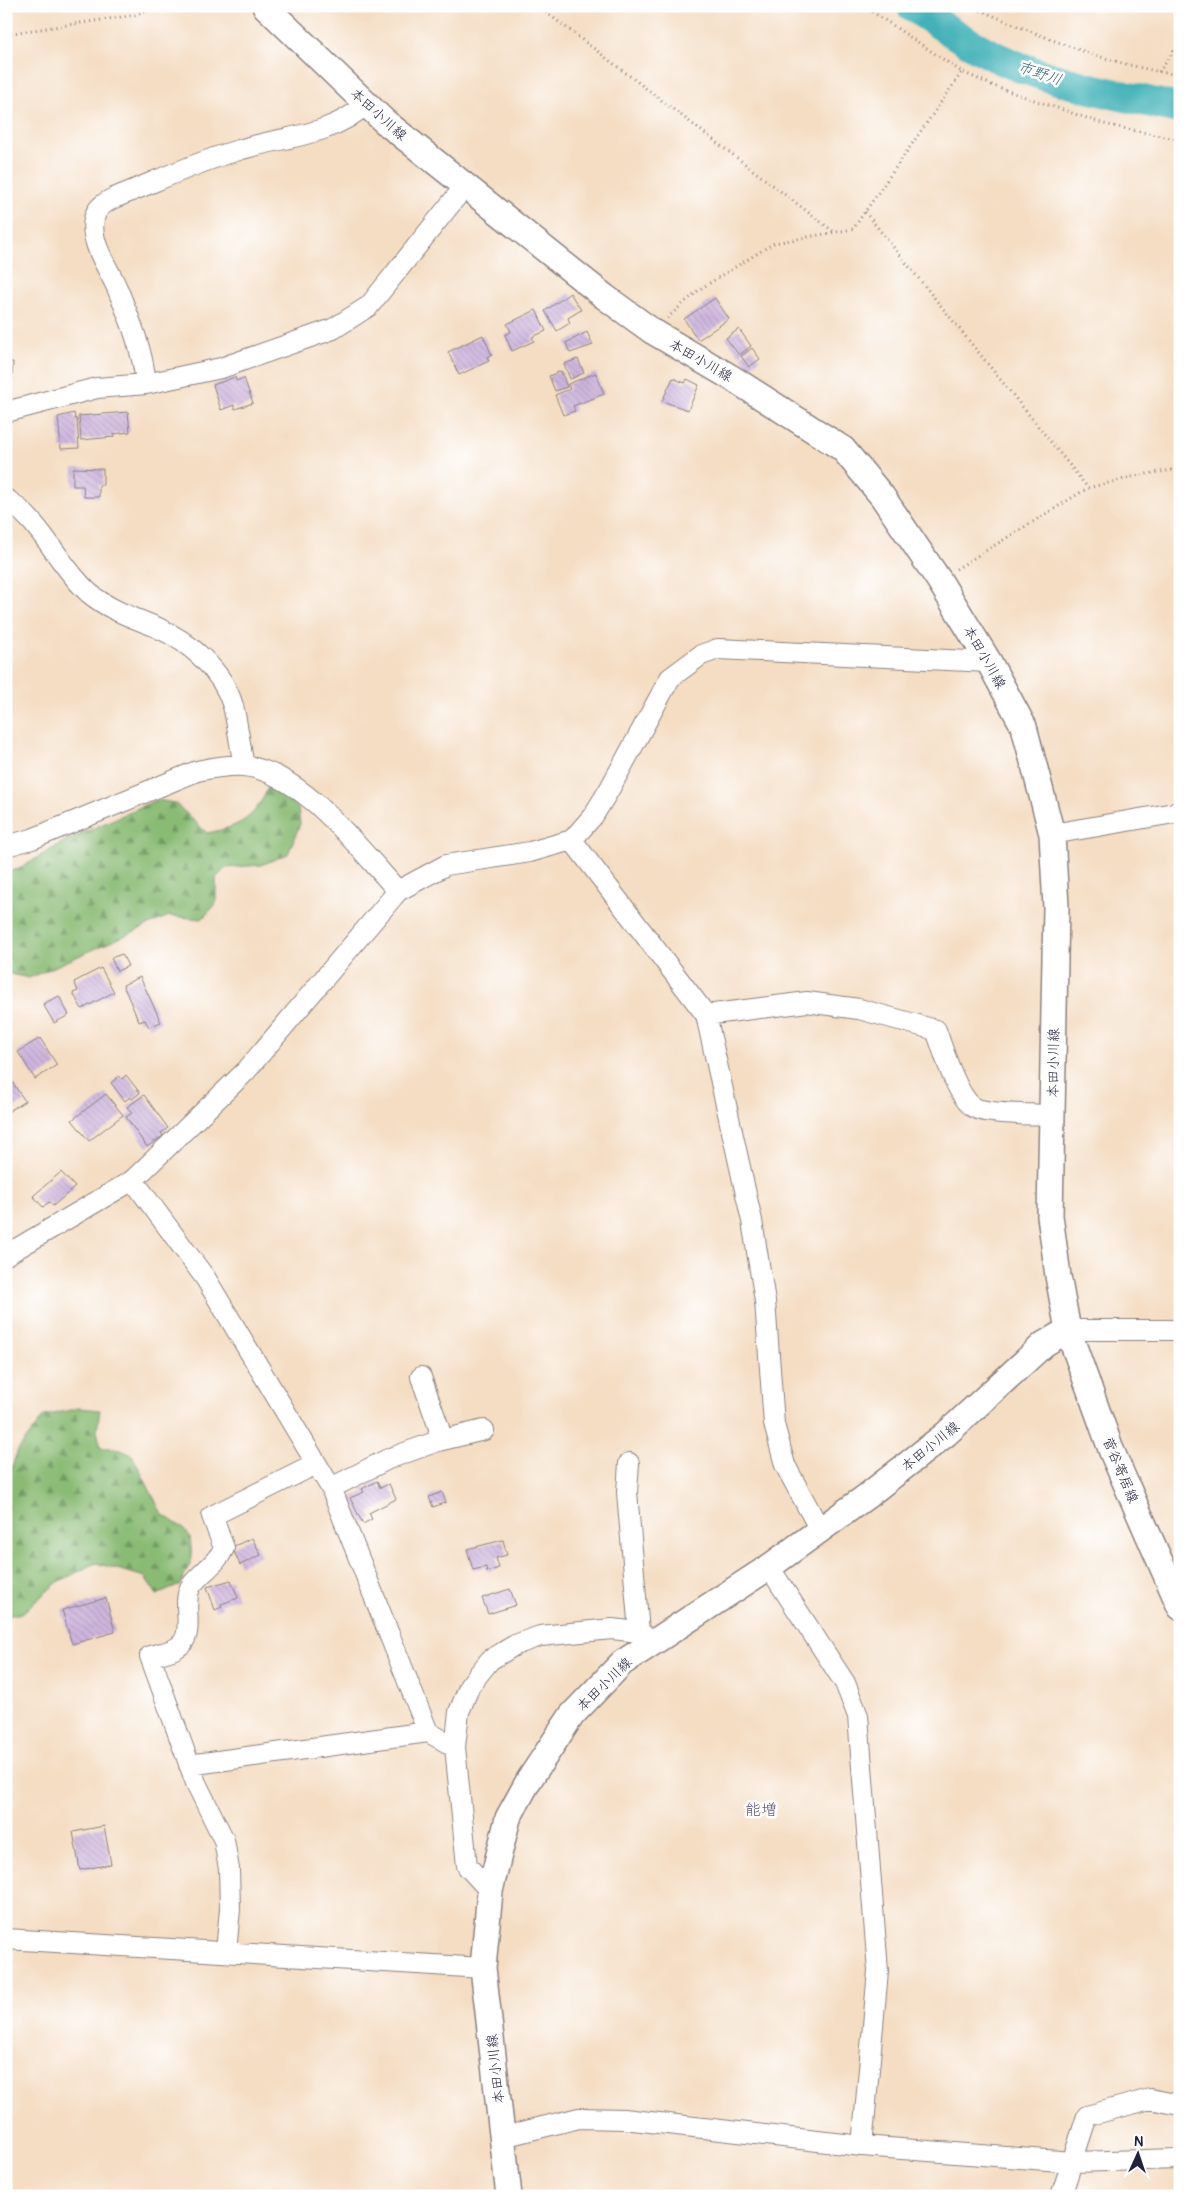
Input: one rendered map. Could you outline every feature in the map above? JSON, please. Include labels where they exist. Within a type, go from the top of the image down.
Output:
[{"type":"main road","name":"本田小川線","points":[[265,6],[366,104],[465,186],[652,331],[732,378],[843,449],[882,496],[939,580],[989,662],[1024,727],[1052,834],[1056,907],[1050,1216],[1068,1330],[1044,1344],[946,1434],[820,1530],[769,1567],[646,1637],[572,1714],[529,1780],[508,1818],[490,1891],[483,1968],[509,2196]]},
{"type":"main road","name":"菅谷寄居線","points":[[1068,1330],[1112,1452],[1180,1607]]},
{"type":"street","points":[[146,384],[144,360],[118,290],[94,236],[94,219],[100,206],[114,198],[238,150],[331,128],[352,117],[366,104]]},
{"type":"street","points":[[6,412],[96,388],[146,384],[221,368],[333,329],[370,306],[465,186]]},
{"type":"street","points":[[6,499],[32,522],[87,591],[102,603],[124,615],[157,628],[183,642],[221,679],[233,706],[244,766]]},
{"type":"street","points":[[6,1255],[133,1180],[246,1072],[398,891],[446,865],[530,852],[572,840],[593,816],[609,790],[670,678],[701,655],[718,649],[989,662]]},
{"type":"street","points":[[6,846],[32,838],[197,771],[220,766],[244,766],[268,772],[289,781],[313,800],[398,891]]},
{"type":"street","points":[[1052,834],[1180,812]]},
{"type":"street","points":[[572,840],[706,1015],[753,1230],[765,1301],[774,1424],[785,1465],[820,1530]]},
{"type":"street","points":[[706,1015],[807,1002],[859,1010],[936,1030],[962,1095],[974,1108],[995,1112],[1052,1114]]},
{"type":"street","points":[[133,1180],[206,1279],[331,1488],[428,1732]]},
{"type":"street","points":[[1068,1330],[1180,1330]]},
{"type":"street","points":[[421,1377],[439,1428],[438,1441]]},
{"type":"street","points":[[331,1488],[388,1459],[438,1441],[484,1430]]},
{"type":"street","points":[[226,1952],[230,1909],[229,1869],[224,1840],[189,1765],[150,1656],[177,1648],[185,1641],[187,1628],[186,1599],[191,1586],[220,1557],[224,1548],[212,1516],[316,1464]]},
{"type":"street","points":[[490,1891],[467,1866],[455,1747],[459,1712],[470,1685],[490,1660],[515,1644],[540,1636],[612,1629],[646,1637],[627,1492],[629,1464]]},
{"type":"street","points":[[769,1567],[845,1683],[858,1716],[878,1971],[862,2146]]},
{"type":"street","points":[[189,1765],[428,1732],[455,1747]]},
{"type":"street","points":[[6,1938],[483,1968]]},
{"type":"street","points":[[1061,2196],[1088,2116],[1150,2099],[1180,2105]]},
{"type":"street","points":[[502,2137],[580,2118],[624,2119],[862,2146],[1074,2162],[1180,2159]]},
{"type":"path","points":[[6,34],[135,15],[156,6]]},
{"type":"path","points":[[538,6],[835,232]]},
{"type":"path","points":[[864,6],[962,72],[999,88],[1104,124],[1180,140]]},
{"type":"path","points":[[971,6],[1054,42],[1159,72],[1180,75]]},
{"type":"path","points":[[1159,72],[1180,42]]},
{"type":"path","points":[[652,331],[700,289],[774,243],[854,229],[962,72]]},
{"type":"path","points":[[865,212],[1088,488]]},
{"type":"path","points":[[939,580],[1088,488],[1140,474],[1180,469]]},
{"type":"green space","points":[[270,783],[298,808],[300,824],[288,854],[261,865],[226,868],[216,878],[216,904],[202,919],[169,916],[29,978],[6,973],[6,872],[19,869],[65,841],[156,800],[175,803],[207,833],[230,827],[247,818],[253,812],[265,795]]},
{"type":"green space","points":[[79,1408],[100,1410],[97,1431],[101,1448],[116,1448],[132,1455],[162,1514],[180,1526],[190,1536],[192,1559],[180,1585],[157,1595],[145,1577],[96,1563],[58,1582],[22,1613],[6,1616],[6,1482],[18,1450],[44,1416]]},
{"type":"building","points":[[570,293],[581,310],[568,318],[570,323],[557,331],[545,311]]},
{"type":"building","points":[[715,298],[729,319],[698,340],[684,319]]},
{"type":"building","points":[[536,310],[546,331],[532,337],[534,341],[512,351],[505,335],[511,332],[507,324]]},
{"type":"building","points":[[739,329],[751,346],[739,355],[726,338]]},
{"type":"building","points":[[587,332],[593,345],[570,353],[566,343]]},
{"type":"building","points":[[483,335],[492,355],[487,357],[489,361],[459,375],[448,352]]},
{"type":"building","points":[[752,348],[760,359],[749,367],[741,356]]},
{"type":"building","points":[[578,359],[584,373],[570,379],[564,364]]},
{"type":"building","points":[[6,362],[13,362],[12,380],[6,380]]},
{"type":"building","points":[[561,371],[567,387],[555,391],[549,376]]},
{"type":"building","points":[[596,373],[604,394],[573,406],[575,411],[563,415],[555,395],[570,389],[568,384]]},
{"type":"building","points":[[235,377],[236,381],[244,378],[253,403],[235,409],[234,405],[221,410],[213,385]]},
{"type":"building","points":[[673,378],[685,383],[687,379],[699,385],[688,410],[662,401]]},
{"type":"building","points":[[128,412],[130,432],[114,434],[114,437],[81,440],[79,416]]},
{"type":"building","points":[[74,413],[75,419],[77,419],[79,448],[61,449],[58,417]]},
{"type":"building","points":[[73,468],[103,469],[103,485],[99,485],[99,497],[84,497],[83,486],[73,486]]},
{"type":"building","points":[[122,954],[128,966],[117,971],[111,958]]},
{"type":"building","points":[[101,968],[114,992],[82,1009],[73,993],[78,991],[74,982]]},
{"type":"building","points":[[140,977],[161,1022],[149,1027],[145,1020],[139,1022],[123,985]]},
{"type":"building","points":[[59,996],[69,1015],[54,1023],[43,1004]]},
{"type":"building","points":[[40,1038],[57,1065],[35,1079],[18,1052]]},
{"type":"building","points":[[6,1073],[25,1101],[6,1113]]},
{"type":"building","points":[[126,1075],[140,1093],[132,1099],[130,1097],[125,1101],[111,1083],[119,1076],[122,1079]]},
{"type":"building","points":[[106,1094],[123,1115],[89,1141],[72,1120]]},
{"type":"building","points":[[144,1095],[168,1128],[161,1133],[163,1136],[147,1147],[126,1117],[132,1113],[127,1107]]},
{"type":"building","points":[[61,1172],[75,1187],[53,1206],[49,1202],[43,1207],[33,1196]]},
{"type":"building","points":[[377,1481],[380,1488],[389,1484],[396,1499],[369,1513],[372,1519],[363,1524],[350,1498],[364,1492],[362,1489]]},
{"type":"building","points":[[442,1492],[446,1502],[433,1507],[429,1497]]},
{"type":"building","points":[[252,1538],[261,1555],[240,1565],[232,1547]]},
{"type":"building","points":[[503,1540],[507,1555],[496,1558],[499,1568],[487,1572],[486,1567],[473,1570],[467,1549]]},
{"type":"building","points":[[231,1580],[238,1598],[221,1604],[222,1607],[215,1610],[207,1587]]},
{"type":"building","points":[[510,1589],[516,1605],[488,1614],[482,1598]]},
{"type":"building","points":[[106,1598],[115,1632],[72,1644],[62,1610]]},
{"type":"building","points":[[104,1826],[111,1864],[80,1870],[73,1832]]},
{"type":"waterway","name":"市野川","points":[[912,6],[982,50],[1007,62],[1049,77],[1092,89],[1180,109]]},
{"type":"district","name":"能増","points":[[761,1809]]}]
